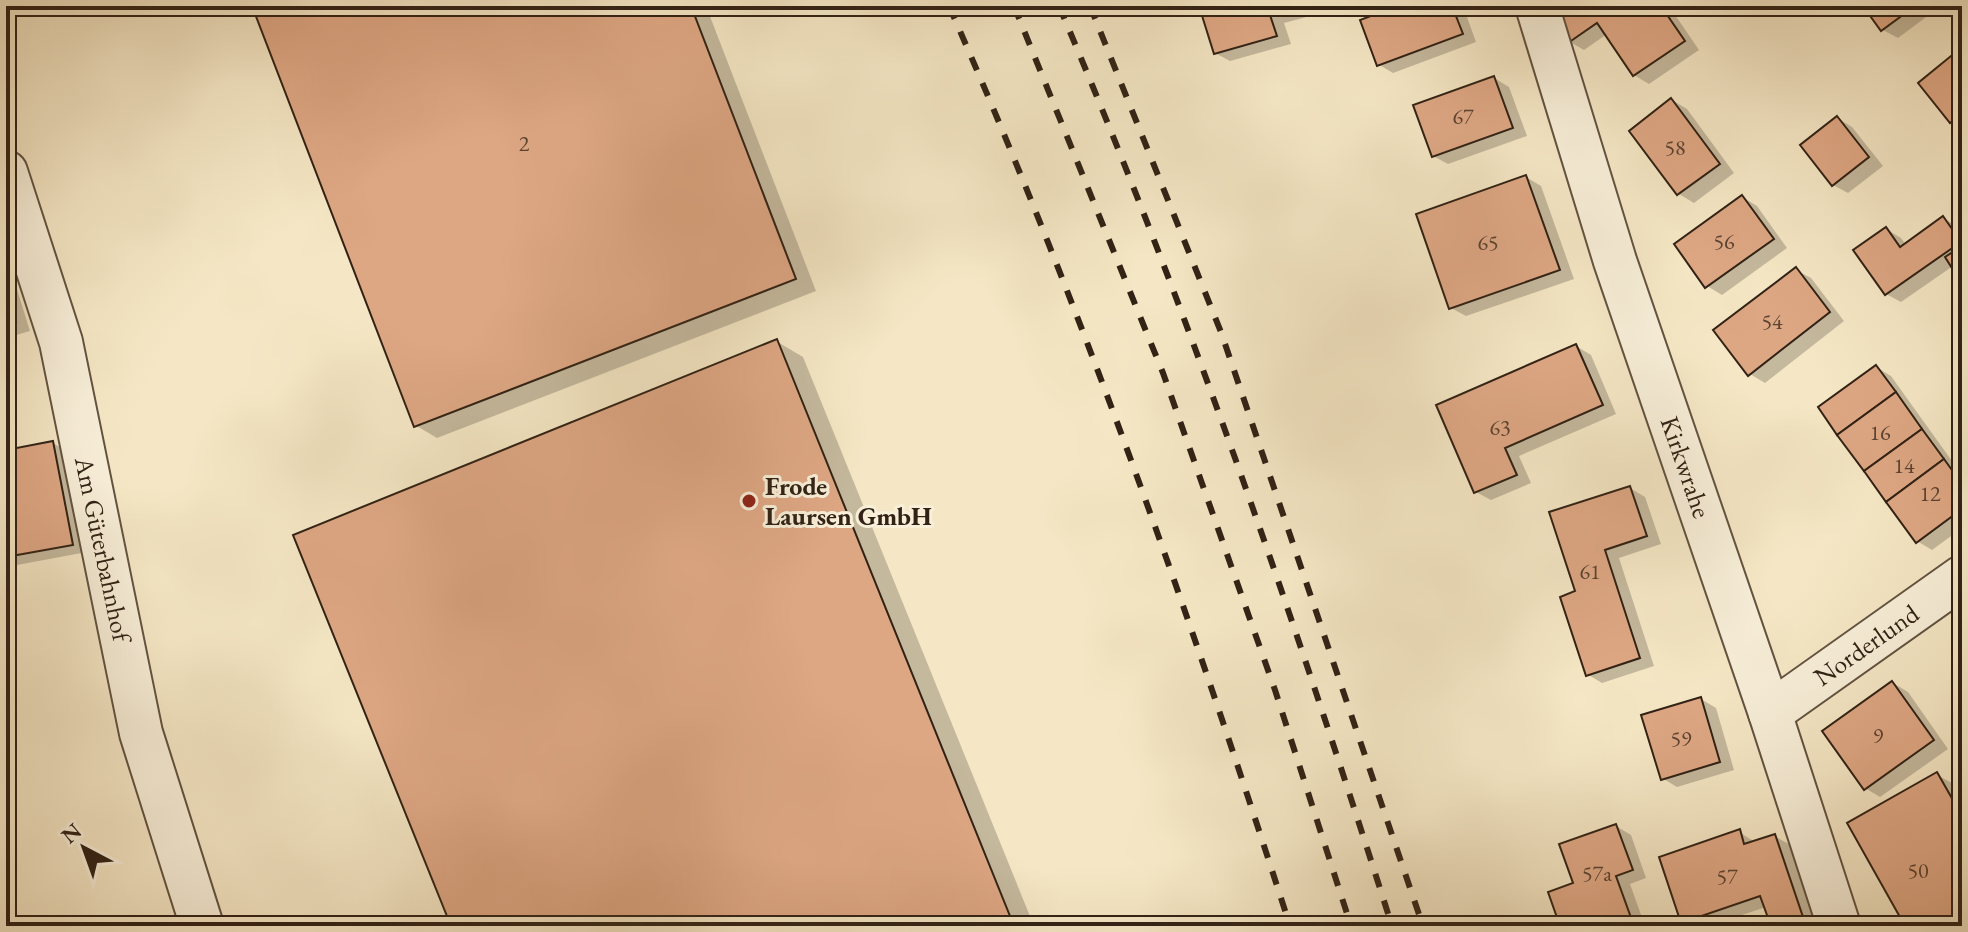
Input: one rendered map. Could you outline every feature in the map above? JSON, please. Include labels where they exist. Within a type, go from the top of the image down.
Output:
[{"type":"street","name":"Kirkwrahe","points":[[1537,6],[1615,261],[1770,713],[1839,926]]},
{"type":"street","name":"Am Güterbahnhof","points":[[6,172],[61,342],[141,733],[202,926]]},
{"type":"street","name":"Norderlund","points":[[1770,713],[1962,577]]},
{"type":"building","points":[[252,6],[691,6],[796,279],[414,427]]},
{"type":"building","points":[[1199,6],[1300,6],[1270,15],[1277,36],[1214,54]]},
{"type":"building","points":[[1397,6],[1452,6],[1463,34],[1377,66],[1360,20]]},
{"type":"building","points":[[1556,6],[1661,6],[1685,41],[1633,76],[1597,23],[1568,43]]},
{"type":"building","points":[[1863,6],[1915,6],[1881,31]]},
{"type":"building","points":[[1962,47],[1962,113],[1950,123],[1918,83]]},
{"type":"building","points":[[1494,76],[1513,128],[1432,157],[1413,105]]},
{"type":"building","points":[[1671,98],[1720,164],[1677,195],[1629,131]]},
{"type":"building","points":[[1837,116],[1869,157],[1832,186],[1800,145]]},
{"type":"building","points":[[1526,175],[1560,270],[1449,309],[1416,214]]},
{"type":"building","points":[[1742,195],[1774,239],[1705,288],[1674,244]]},
{"type":"building","points":[[1943,216],[1961,242],[1885,295],[1853,250],[1886,227],[1900,247]]},
{"type":"building","points":[[1962,246],[1962,284],[1945,257]]},
{"type":"building","points":[[1796,267],[1830,312],[1748,376],[1713,330]]},
{"type":"building","points":[[6,291],[16,322],[6,325]]},
{"type":"building","points":[[777,339],[1014,926],[451,926],[293,535]]},
{"type":"building","points":[[1576,344],[1603,405],[1505,448],[1517,475],[1474,493],[1436,405]]},
{"type":"building","points":[[1876,365],[1896,392],[1837,435],[1818,407]]},
{"type":"building","points":[[1896,392],[1922,429],[1864,471],[1837,435]]},
{"type":"building","points":[[1922,429],[1944,459],[1886,502],[1864,471]]},
{"type":"building","points":[[53,441],[73,545],[6,557],[6,450]]},
{"type":"building","points":[[1944,459],[1962,484],[1962,509],[1916,543],[1886,502]]},
{"type":"building","points":[[1630,486],[1647,536],[1605,550],[1640,658],[1586,676],[1560,597],[1575,591],[1549,512]]},
{"type":"building","points":[[1892,681],[1934,740],[1864,790],[1822,731]]},
{"type":"building","points":[[1701,697],[1720,762],[1661,780],[1641,715]]},
{"type":"building","points":[[1937,772],[1962,816],[1962,917],[1946,926],[1905,926],[1847,823]]},
{"type":"building","points":[[1616,824],[1633,870],[1616,876],[1634,926],[1560,926],[1548,892],[1573,883],[1559,844]]},
{"type":"building","points":[[1740,829],[1744,844],[1775,834],[1804,920],[1788,926],[1771,926],[1760,896],[1681,923],[1659,857]]},
{"type":"railway","points":[[949,6],[1044,232],[1132,462],[1290,926]]},
{"type":"railway","points":[[1014,6],[1163,373],[1275,690],[1351,926]]},
{"type":"railway","points":[[1059,6],[1195,347],[1277,577],[1392,926]]},
{"type":"railway","points":[[1090,6],[1221,332],[1423,926]]},
{"type":"place","name":"Frode Laursen GmbH","points":[[749,501]]}]
